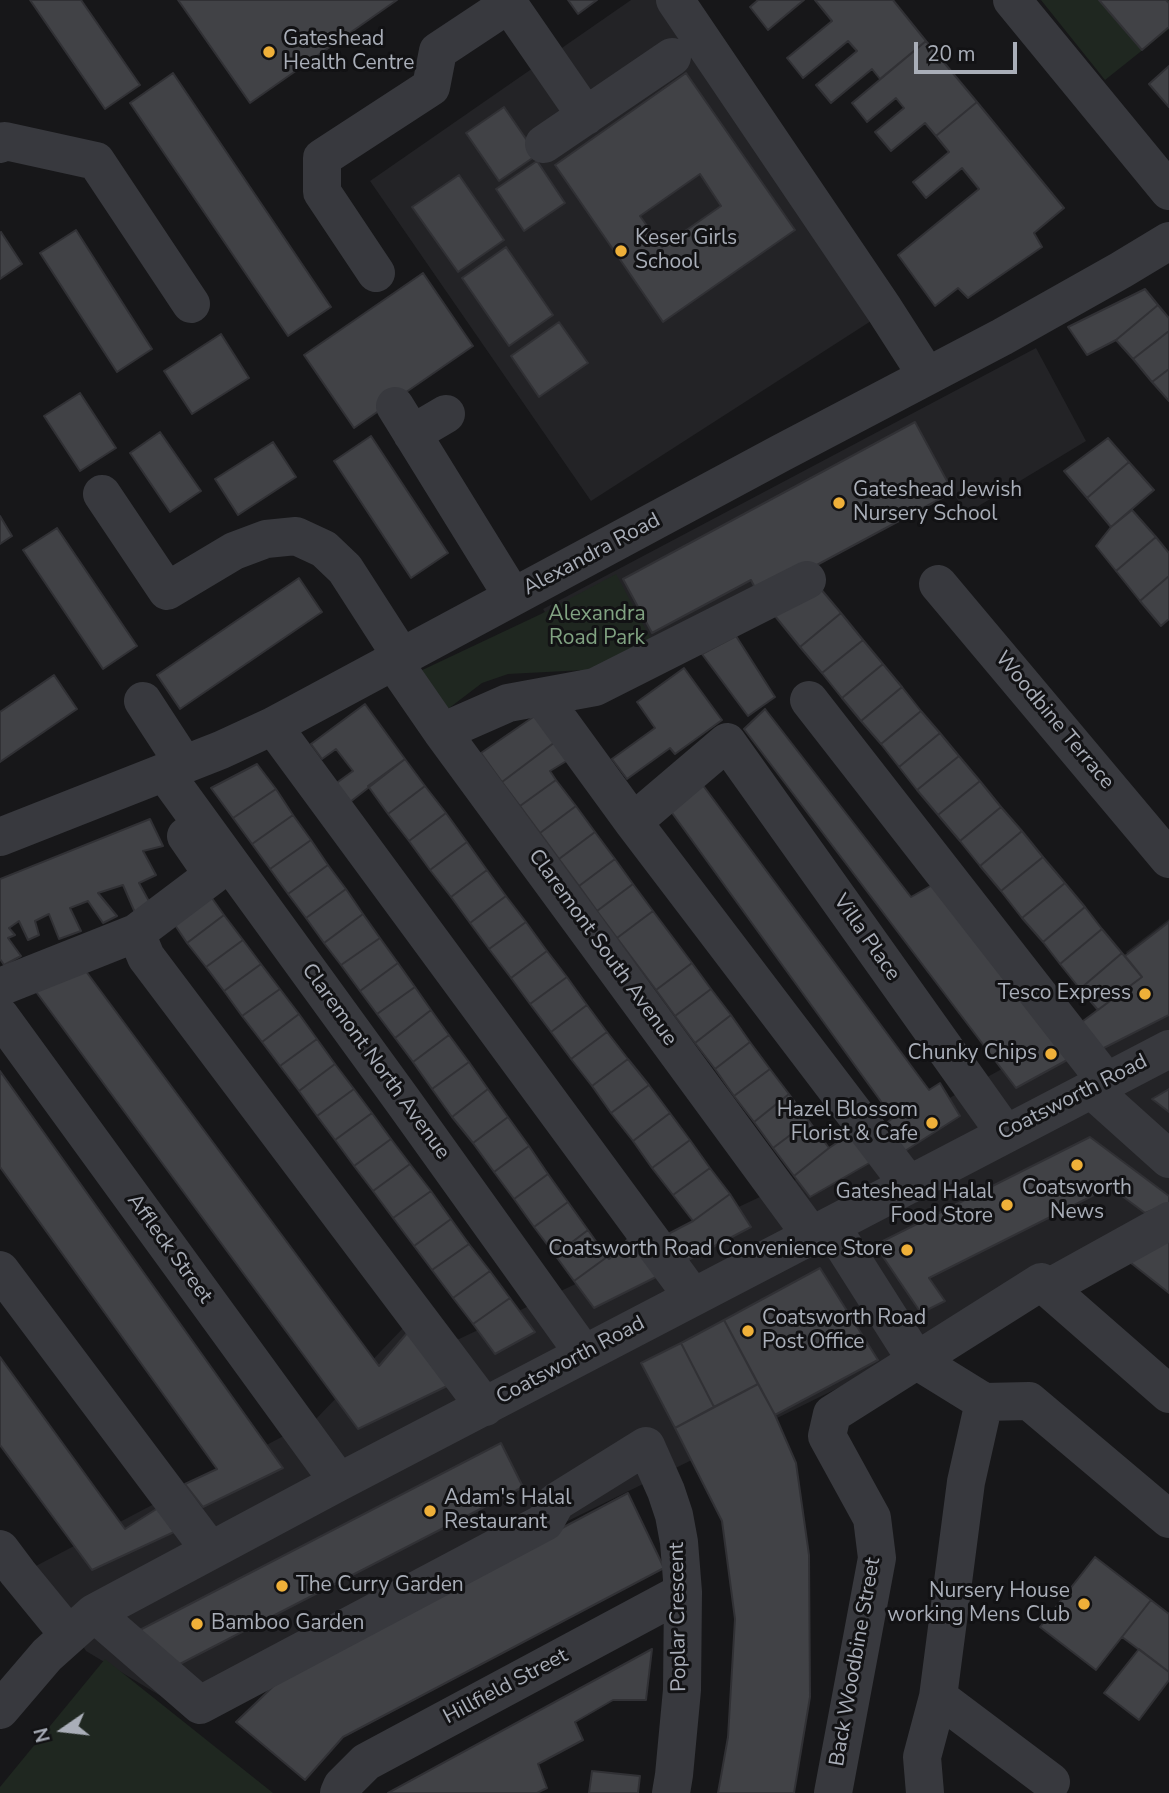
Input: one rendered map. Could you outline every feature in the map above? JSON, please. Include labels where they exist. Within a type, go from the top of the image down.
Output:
[{"type":"street","points":[[675,0],[927,376]]},
{"type":"street","points":[[1012,0],[1169,191]]},
{"type":"street","points":[[376,273],[322,192],[322,158],[431,88],[438,51],[508,2],[586,116]]},
{"type":"street","points":[[544,144],[672,58]]},
{"type":"street","points":[[2,139],[96,161],[191,304]]},
{"type":"street","name":"Alexandra Road","points":[[0,837],[221,750],[273,726],[1002,337],[1169,241]]},
{"type":"street","points":[[446,414],[403,420],[513,597]]},
{"type":"street","name":"Claremont South Avenue","points":[[102,494],[167,591],[234,551],[266,539],[296,536],[324,549],[345,569],[442,732],[916,1360]]},
{"type":"street","points":[[442,732],[508,703],[595,687],[807,580]]},
{"type":"street","name":"Woodbine Terrace","points":[[939,584],[1169,859]]},
{"type":"street","points":[[542,697],[633,822],[909,1185]]},
{"type":"street","points":[[809,700],[1099,1085],[1169,1158]]},
{"type":"street","points":[[0,987],[136,933],[213,875],[165,772],[143,701]]},
{"type":"street","points":[[273,726],[693,1297]]},
{"type":"street","name":"Villa Place","points":[[633,822],[727,742],[1005,1133]]},
{"type":"street","name":"Claremont North Avenue","points":[[165,772],[584,1354]]},
{"type":"street","points":[[136,933],[146,957],[485,1407]]},
{"type":"street","name":"Affleck Street","points":[[0,1016],[339,1482]]},
{"type":"street","name":"Coatsworth Road","points":[[0,1710],[41,1662],[81,1624],[210,1550],[1169,1049]]},
{"type":"street","points":[[1169,1221],[1048,1288],[1169,1394]]},
{"type":"street","points":[[0,1270],[210,1550]]},
{"type":"street","name":"Back Woodbine Street","points":[[833,1793],[877,1558],[872,1518],[827,1436],[832,1414],[1041,1282],[1048,1288]]},
{"type":"street","points":[[916,1360],[984,1402],[1029,1401],[1169,1519]]},
{"type":"street","points":[[925,1793],[922,1757],[938,1697],[966,1482],[984,1402]]},
{"type":"street","name":"Poplar Crescent","points":[[81,1624],[200,1705],[545,1522],[556,1502],[646,1446],[674,1515],[683,1592],[682,1690],[671,1793]]},
{"type":"street","points":[[0,1549],[18,1573],[81,1624]]},
{"type":"street","name":"Hillfield Street","points":[[339,1793],[342,1786],[366,1762],[683,1592]]},
{"type":"street","points":[[938,1697],[1051,1782]]},
{"type":"shaded area","name":"Keser Girls School","points":[[631,0],[657,0],[871,321],[591,501],[370,181]]},
{"type":"shaded area","name":"Gateshead Jewish Nursery School","points":[[1036,348],[1086,441],[967,513],[952,492],[582,674],[543,609]]},
{"type":"shaded area","points":[[1169,919],[1169,1211],[901,1357],[184,1710],[86,1651],[34,1567],[316,1419],[404,1327],[459,1339],[836,1161],[1063,1035],[1142,978],[1126,952]]},
{"type":"green space","points":[[1041,0],[1169,0],[1169,29],[1105,80]]},
{"type":"green space","name":"Alexandra Road Park","points":[[616,574],[652,641],[606,666],[585,670],[508,674],[482,683],[444,712],[416,673],[541,614]]},
{"type":"green space","points":[[105,1659],[273,1793],[0,1793],[0,1787]]},
{"type":"building","points":[[30,0],[81,0],[140,85],[105,109]]},
{"type":"building","name":"Gateshead Health Centre","points":[[178,0],[397,0],[250,103]]},
{"type":"building","points":[[568,0],[597,0],[578,14]]},
{"type":"building","points":[[758,0],[804,0],[768,30],[750,7]]},
{"type":"building","points":[[815,0],[893,0],[926,41],[880,79],[872,69],[831,103],[816,85],[857,51],[848,41],[803,78],[787,58],[832,21]]},
{"type":"building","points":[[1099,0],[1166,0],[1169,3],[1169,27],[1142,50]]},
{"type":"building","points":[[926,41],[977,102],[936,136],[925,123],[891,151],[875,132],[904,108],[896,98],[867,122],[852,103]]},
{"type":"building","points":[[1169,66],[1169,107],[1149,84]]},
{"type":"building","points":[[173,73],[331,307],[288,336],[130,103]]},
{"type":"building","points":[[686,73],[795,230],[663,322],[555,165]],"holes":[[[700,174],[721,206],[662,247],[640,216]]]},
{"type":"building","points":[[977,102],[1064,208],[1034,233],[1042,247],[968,298],[958,288],[935,306],[898,255],[979,189],[962,168],[926,198],[913,182],[949,152],[936,136]]},
{"type":"building","points":[[504,107],[537,155],[499,181],[466,133]]},
{"type":"building","points":[[537,161],[565,203],[524,231],[496,189]]},
{"type":"building","points":[[459,175],[504,240],[458,272],[412,207]]},
{"type":"building","points":[[76,230],[152,349],[117,372],[40,253]]},
{"type":"building","points":[[0,233],[22,264],[0,279]]},
{"type":"building","points":[[506,247],[553,315],[509,346],[462,278]]},
{"type":"building","points":[[423,273],[473,346],[354,428],[304,355]]},
{"type":"building","points":[[1145,289],[1158,305],[1116,340],[1087,355],[1068,327]]},
{"type":"building","points":[[1158,305],[1169,318],[1169,331],[1133,359],[1116,340]]},
{"type":"building","points":[[559,322],[588,363],[539,397],[511,356]]},
{"type":"building","points":[[1169,331],[1169,369],[1152,382],[1133,359]]},
{"type":"building","points":[[221,334],[249,378],[192,414],[164,371]]},
{"type":"building","points":[[1169,369],[1169,401],[1152,382]]},
{"type":"building","points":[[80,393],[116,448],[80,471],[44,416]]},
{"type":"building","points":[[915,422],[953,492],[759,596],[751,580],[652,633],[623,579]]},
{"type":"building","points":[[160,432],[201,491],[170,512],[130,453]]},
{"type":"building","points":[[371,436],[448,553],[411,578],[334,461]]},
{"type":"building","points":[[1108,438],[1129,462],[1087,498],[1064,471]]},
{"type":"building","points":[[273,442],[296,477],[238,515],[215,479]]},
{"type":"building","points":[[1129,462],[1154,490],[1111,527],[1087,498]]},
{"type":"building","points":[[1132,510],[1156,537],[1116,571],[1096,546],[1111,527]]},
{"type":"building","points":[[0,516],[12,536],[0,544]]},
{"type":"building","points":[[57,528],[137,646],[103,669],[23,550]]},
{"type":"building","points":[[1156,537],[1169,553],[1169,576],[1140,601],[1116,571]]},
{"type":"building","points":[[1169,576],[1169,619],[1161,626],[1140,601]]},
{"type":"building","points":[[299,578],[322,612],[180,709],[157,675]]},
{"type":"building","points":[[820,588],[841,613],[800,647],[775,616]]},
{"type":"building","points":[[841,613],[863,640],[822,673],[800,647]]},
{"type":"building","points":[[736,636],[775,697],[748,716],[702,654]]},
{"type":"building","points":[[863,640],[883,664],[842,698],[822,673]]},
{"type":"building","points":[[883,664],[902,687],[861,721],[842,698]]},
{"type":"building","points":[[684,668],[722,720],[675,754],[670,748],[627,779],[612,759],[655,728],[637,702]]},
{"type":"building","points":[[54,675],[77,709],[0,762],[0,712]]},
{"type":"building","points":[[902,687],[921,711],[881,744],[861,721]]},
{"type":"building","points":[[365,704],[405,759],[345,806],[331,787],[353,771],[336,749],[322,759],[311,744]]},
{"type":"building","points":[[765,709],[911,897],[934,884],[1069,1059],[1016,1088],[744,729]]},
{"type":"building","points":[[921,711],[940,733],[899,767],[881,744]]},
{"type":"building","points":[[539,713],[559,739],[502,782],[481,753]]},
{"type":"building","points":[[940,733],[959,756],[917,790],[899,767]]},
{"type":"building","points":[[559,739],[573,757],[550,771],[556,780],[520,806],[502,782]]},
{"type":"building","points":[[959,756],[980,781],[938,815],[917,790]]},
{"type":"building","points":[[405,759],[425,786],[388,814],[368,786]]},
{"type":"building","points":[[257,764],[276,789],[233,818],[211,788]]},
{"type":"building","points":[[556,780],[576,806],[540,833],[520,806]]},
{"type":"building","points":[[980,781],[1001,807],[960,841],[938,815]]},
{"type":"building","points":[[702,784],[929,1090],[940,1083],[960,1116],[905,1151],[885,1124],[893,1118],[670,810]]},
{"type":"building","points":[[425,786],[446,813],[409,841],[388,814]]},
{"type":"building","points":[[276,789],[293,815],[252,844],[233,818]]},
{"type":"building","points":[[576,806],[595,832],[559,859],[540,833]]},
{"type":"building","points":[[1001,807],[1022,831],[980,866],[960,841]]},
{"type":"building","points":[[446,813],[467,842],[430,870],[409,841]]},
{"type":"building","points":[[293,815],[311,840],[270,869],[252,844]]},
{"type":"building","points":[[150,819],[163,846],[143,851],[156,875],[139,883],[151,905],[136,915],[123,885],[98,893],[117,916],[103,923],[88,901],[70,908],[81,931],[59,939],[49,914],[35,921],[39,935],[28,940],[19,921],[9,928],[15,935],[8,938],[21,956],[4,965],[0,959],[0,879]]},
{"type":"building","points":[[1022,831],[1043,857],[1001,891],[980,866]]},
{"type":"building","points":[[595,832],[615,859],[579,886],[559,859]]},
{"type":"building","points":[[311,840],[328,865],[288,894],[270,869]]},
{"type":"building","points":[[467,842],[487,870],[451,897],[430,870]]},
{"type":"building","points":[[1043,857],[1065,883],[1022,918],[1001,891]]},
{"type":"building","points":[[615,859],[633,884],[597,911],[579,886]]},
{"type":"building","points":[[328,865],[346,889],[306,918],[288,894]]},
{"type":"building","points":[[487,870],[506,896],[470,923],[451,897]]},
{"type":"building","points":[[1065,883],[1085,907],[1043,942],[1022,918]]},
{"type":"building","points":[[633,884],[653,911],[617,938],[597,911]]},
{"type":"building","points":[[346,889],[363,914],[324,943],[306,918]]},
{"type":"building","points":[[209,894],[224,915],[187,943],[175,925]]},
{"type":"building","points":[[506,896],[526,922],[489,949],[470,923]]},
{"type":"building","points":[[1085,907],[1102,929],[1060,964],[1043,942]]},
{"type":"building","points":[[653,911],[692,963],[656,990],[617,938]]},
{"type":"building","points":[[363,914],[380,938],[341,965],[324,943]]},
{"type":"building","points":[[224,915],[243,940],[206,967],[187,943]]},
{"type":"building","points":[[526,922],[547,951],[511,978],[489,949]]},
{"type":"building","name":"Tesco Express","points":[[1169,922],[1169,1015],[1098,1051],[1079,1024],[1142,977],[1125,956]]},
{"type":"building","points":[[1102,929],[1122,953],[1080,989],[1060,964]]},
{"type":"building","points":[[380,938],[398,963],[360,991],[341,965]]},
{"type":"building","points":[[243,940],[261,964],[224,991],[206,967]]},
{"type":"building","points":[[547,951],[567,977],[530,1004],[511,978]]},
{"type":"building","points":[[1122,953],[1142,977],[1098,1010],[1080,989]]},
{"type":"building","points":[[398,963],[415,987],[377,1014],[360,991]]},
{"type":"building","points":[[692,963],[711,989],[675,1016],[656,990]]},
{"type":"building","points":[[261,964],[280,989],[242,1016],[224,991]]},
{"type":"building","points":[[85,970],[379,1366],[408,1332],[447,1386],[358,1429],[34,989]]},
{"type":"building","points":[[567,977],[587,1005],[551,1032],[530,1004]]},
{"type":"building","points":[[415,987],[431,1010],[395,1038],[377,1014]]},
{"type":"building","points":[[280,989],[299,1014],[262,1042],[242,1016]]},
{"type":"building","points":[[711,989],[731,1015],[695,1043],[675,1016]]},
{"type":"building","points":[[587,1005],[607,1032],[571,1059],[551,1032]]},
{"type":"building","points":[[431,1010],[449,1035],[413,1062],[395,1038]]},
{"type":"building","points":[[299,1014],[317,1039],[280,1066],[262,1042]]},
{"type":"building","points":[[731,1015],[750,1042],[715,1069],[695,1043]]},
{"type":"building","points":[[607,1032],[628,1059],[592,1086],[571,1059]]},
{"type":"building","points":[[449,1035],[469,1062],[432,1089],[413,1062]]},
{"type":"building","points":[[317,1039],[335,1064],[299,1091],[280,1066]]},
{"type":"building","points":[[750,1042],[770,1069],[734,1096],[715,1069]]},
{"type":"building","points":[[628,1059],[649,1085],[611,1113],[592,1086]]},
{"type":"building","points":[[469,1062],[488,1089],[452,1117],[432,1089]]},
{"type":"building","points":[[335,1064],[354,1089],[317,1116],[299,1091]]},
{"type":"building","points":[[770,1069],[789,1094],[754,1122],[734,1096]]},
{"type":"building","points":[[0,1071],[283,1468],[203,1507],[185,1484],[217,1469],[0,1167]]},
{"type":"building","points":[[649,1085],[670,1113],[633,1141],[611,1113]]},
{"type":"building","points":[[354,1089],[372,1113],[335,1140],[317,1116]]},
{"type":"building","points":[[488,1089],[508,1117],[473,1143],[452,1117]]},
{"type":"building","points":[[1169,1089],[1169,1112],[1152,1099]]},
{"type":"building","points":[[789,1094],[809,1121],[773,1148],[754,1122]]},
{"type":"building","points":[[372,1113],[391,1139],[354,1166],[335,1140]]},
{"type":"building","points":[[670,1113],[690,1140],[652,1168],[633,1141]]},
{"type":"building","points":[[508,1117],[529,1146],[494,1172],[473,1143]]},
{"type":"building","points":[[809,1121],[829,1148],[794,1176],[773,1148]]},
{"type":"building","points":[[850,1134],[871,1162],[810,1197],[794,1176]]},
{"type":"building","points":[[1090,1137],[1169,1196],[1169,1204],[1145,1213],[1110,1187],[929,1278],[945,1301],[921,1313],[875,1245]]},
{"type":"building","points":[[391,1139],[410,1164],[373,1191],[354,1166]]},
{"type":"building","points":[[690,1140],[710,1168],[673,1195],[652,1168]]},
{"type":"building","points":[[529,1146],[548,1174],[514,1199],[494,1172]]},
{"type":"building","points":[[410,1164],[431,1191],[393,1218],[373,1191]]},
{"type":"building","points":[[710,1168],[730,1194],[693,1221],[673,1195]]},
{"type":"building","points":[[548,1174],[568,1202],[534,1227],[514,1199]]},
{"type":"building","points":[[431,1191],[451,1219],[414,1246],[393,1218]]},
{"type":"building","points":[[730,1194],[751,1227],[686,1261],[668,1234],[693,1221]]},
{"type":"building","points":[[568,1202],[588,1230],[555,1255],[534,1227]]},
{"type":"building","points":[[451,1219],[469,1244],[432,1270],[414,1246]]},
{"type":"building","points":[[588,1230],[607,1257],[574,1281],[555,1255]]},
{"type":"building","points":[[1169,1234],[1169,1293],[1126,1259]]},
{"type":"building","points":[[630,1237],[658,1276],[594,1308],[574,1281],[607,1257],[609,1259]]},
{"type":"building","points":[[469,1244],[490,1271],[453,1298],[432,1270]]},
{"type":"building","points":[[820,1268],[878,1360],[775,1415],[724,1320]]},
{"type":"building","points":[[490,1271],[510,1298],[473,1324],[453,1298]]},
{"type":"building","points":[[510,1298],[535,1332],[495,1354],[473,1324]]},
{"type":"building","points":[[724,1320],[758,1384],[714,1407],[681,1343]]},
{"type":"building","points":[[681,1343],[714,1407],[675,1428],[641,1363]]},
{"type":"building","points":[[0,1357],[125,1529],[158,1508],[174,1532],[92,1570],[0,1445]]},
{"type":"building","points":[[758,1384],[796,1463],[809,1555],[810,1697],[794,1793],[718,1793],[728,1737],[735,1619],[722,1521],[675,1428]]},
{"type":"building","points":[[501,1443],[523,1487],[176,1666],[136,1632]]},
{"type":"building","points":[[628,1493],[664,1568],[343,1737],[305,1780],[236,1722],[285,1675]]},
{"type":"building","points":[[1095,1557],[1151,1600],[1096,1670],[1040,1627]]},
{"type":"building","points":[[1151,1600],[1169,1614],[1169,1672],[1122,1637]]},
{"type":"building","points":[[652,1649],[646,1700],[613,1700],[575,1722],[583,1740],[538,1764],[547,1788],[537,1793],[388,1793]]},
{"type":"building","points":[[1139,1649],[1169,1672],[1169,1680],[1139,1720],[1104,1693]]},
{"type":"building","points":[[592,1771],[640,1776],[638,1793],[589,1793]]},
{"type":"place","name":"Gateshead Health Centre","points":[[269,52]]},
{"type":"place","name":"Keser Girls School","points":[[621,251]]},
{"type":"place","name":"Gateshead Jewish Nursery School","points":[[839,503]]},
{"type":"place","name":"Tesco Express","points":[[1145,994]]},
{"type":"place","name":"Chunky Chips","points":[[1051,1054]]},
{"type":"place","name":"Hazel Blossom Florist & Cafe","points":[[932,1123]]},
{"type":"place","name":"Coatsworth News","points":[[1077,1165]]},
{"type":"place","name":"Gateshead Halal Food Store","points":[[1007,1205]]},
{"type":"place","name":"Coatsworth Road Convenience Store","points":[[907,1250]]},
{"type":"place","name":"Coatsworth Road Post Office","points":[[748,1331]]},
{"type":"place","name":"Adam's Halal Restaurant","points":[[430,1511]]},
{"type":"place","name":"The Curry Garden","points":[[282,1586]]},
{"type":"place","name":"Nursery House working Mens Club","points":[[1084,1604]]},
{"type":"place","name":"Bamboo Garden","points":[[197,1624]]}]
